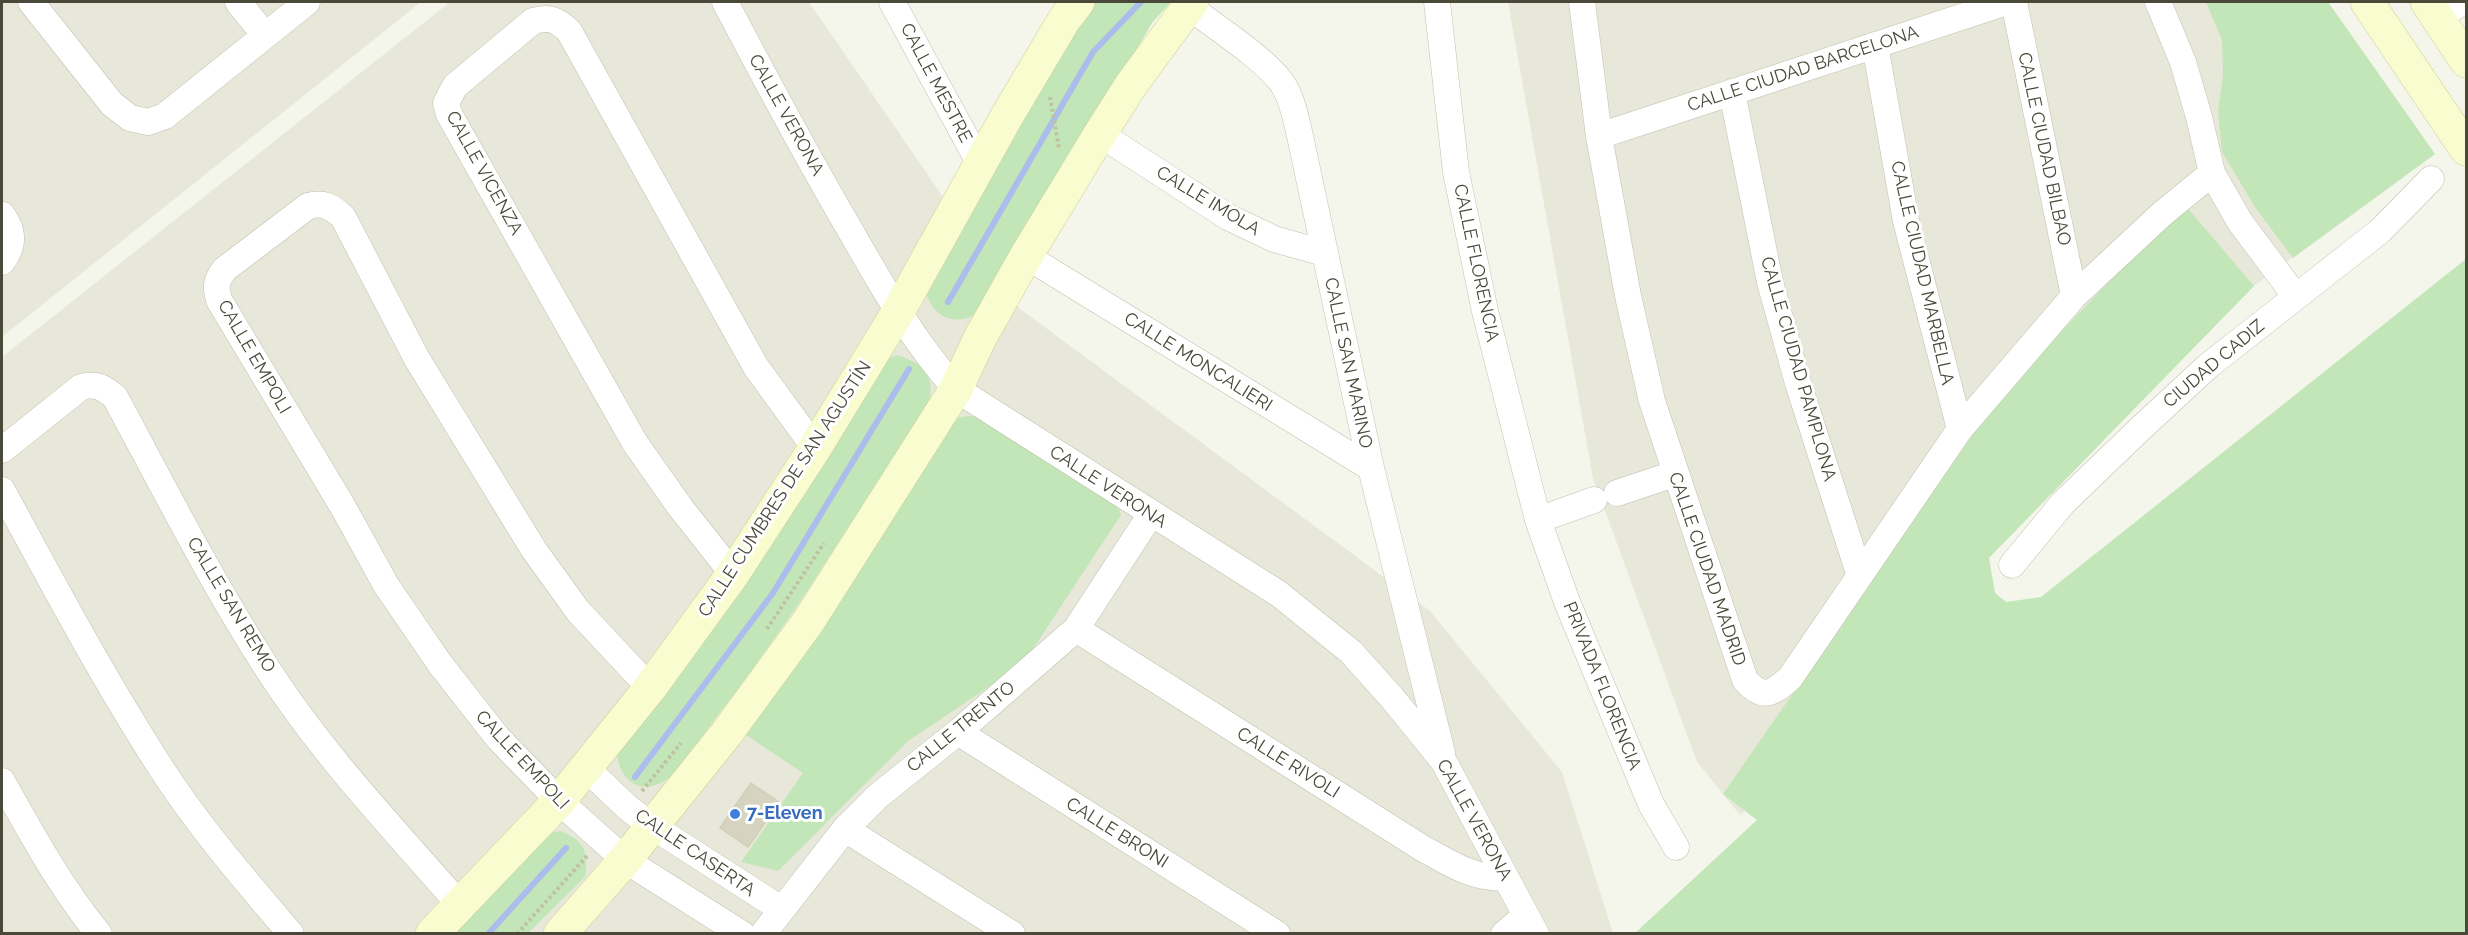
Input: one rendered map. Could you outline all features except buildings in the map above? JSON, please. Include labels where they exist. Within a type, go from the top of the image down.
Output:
[{"type":"street","points":[[31,2],[112,104],[130,118],[148,122],[165,116],[264,34],[307,2]]},
{"type":"street","points":[[238,2],[264,34]]},
{"type":"street","name":"CALLE VERONA","points":[[725,2],[801,146],[898,312],[934,364],[956,389],[1279,594],[1351,652],[1444,762],[1531,924]]},
{"type":"street","name":"CALLE MESTRE","points":[[892,2],[980,164]]},
{"type":"street","name":"CALLE FLORENCIA","points":[[1437,2],[1456,172],[1485,312],[1538,520]]},
{"type":"street","name":"CALLE CIUDAD MADRID","points":[[1582,2],[1599,136],[1628,296],[1652,401],[1674,474],[1745,680],[1755,691],[1763,693],[1777,689],[1790,678],[1859,573],[1960,429],[2074,296],[2162,214],[2212,173]]},
{"type":"street","name":"CALLE CIUDAD BARCELONA","points":[[1599,136],[2007,2]]},
{"type":"street","name":"CALLE CIUDAD BILBAO","points":[[2014,2],[2074,296]]},
{"type":"street","points":[[2158,2],[2183,62],[2212,173],[2240,222],[2296,297]]},
{"type":"street","points":[[2367,2],[2464,139]]},
{"type":"street","points":[[560,933],[613,850],[640,817],[726,734],[808,622],[956,389],[980,338],[1026,256],[1100,134],[1131,85],[1190,4]]},
{"type":"street","name":"CALLE SAN MARINO","points":[[1190,4],[1265,65],[1282,83],[1292,104],[1371,468],[1444,762]]},
{"type":"street","points":[[2442,7],[2466,61]]},
{"type":"street","name":"CALLE CUMBRES DE SAN AGUSTÍN","points":[[432,933],[559,801],[650,688],[733,574],[898,312],[1066,8]]},
{"type":"street","name":"CALLE VICENZA","points":[[733,574],[635,443],[449,114],[446,103],[455,86],[533,21],[546,17],[557,21],[569,32],[756,367],[814,448]]},
{"type":"street","name":"CALLE CIUDAD MARBELLA","points":[[1875,45],[1906,221],[1960,429]]},
{"type":"street","name":"CALLE CIUDAD PAMPLONA","points":[[1732,92],[1770,282],[1798,383],[1859,573]]},
{"type":"street","name":"CALLE IMOLA","points":[[1100,134],[1228,217],[1275,239],[1324,253]]},
{"type":"street","name":"CIUDAD CADIZ","points":[[2012,566],[2063,503],[2139,429],[2208,366],[2380,231],[2431,179]]},
{"type":"street","name":"CALLE EMPOLI","points":[[613,850],[559,801],[498,738],[440,664],[386,585],[343,507],[219,300],[215,288],[218,277],[225,269],[308,206],[320,203],[332,207],[343,217],[417,359],[534,550],[578,611],[650,688]]},
{"type":"street","points":[[2,262],[10,250],[7,226]]},
{"type":"street","name":"CALLE MONCALIERI","points":[[1026,256],[1371,468]]},
{"type":"street","name":"CALLE SAN REMO","points":[[2,450],[81,387],[93,384],[104,388],[115,397],[203,560],[268,669],[333,759],[460,905]]},
{"type":"street","points":[[1538,520],[1674,474]]},
{"type":"street","points":[[2,490],[104,675],[162,770],[221,851],[291,933]]},
{"type":"street","name":"CALLE TRENTO","points":[[763,933],[845,829],[878,796],[958,732],[1076,629],[1151,514]]},
{"type":"street","name":"PRIVADA FLORENCIA","points":[[1538,520],[1567,602],[1651,804],[1676,847]]},
{"type":"street","name":"CALLE RIVOLI","points":[[1076,629],[1422,848],[1467,872],[1484,878],[1506,878]]},
{"type":"street","name":"CALLE BRONI","points":[[958,732],[1277,933]]},
{"type":"street","name":"CALLE CASERTA","points":[[586,768],[640,817],[781,909]]},
{"type":"street","points":[[2,781],[25,823],[86,917],[99,933]]},
{"type":"street","points":[[845,829],[1012,933]]},
{"type":"street","points":[[613,850],[742,933]]},
{"type":"street","points":[[1504,933],[1531,924]]},
{"type":"path","points":[[1049,94],[1060,147],[1054,156]]},
{"type":"path","points":[[763,636],[827,539]]},
{"type":"path","points":[[640,817],[686,738]]},
{"type":"path","points":[[517,933],[613,850]]},
{"type":"shaded area","points":[[2,2],[421,2],[2,337]]},
{"type":"shaded area","points":[[450,2],[809,2],[1020,309],[1430,611],[1562,772],[1613,933],[2,933],[2,357]]},
{"type":"shaded area","points":[[1508,2],[2328,2],[2435,154],[2244,293],[1977,541],[1986,618],[1740,815],[1697,762],[1593,478]]},
{"type":"green space","points":[[1093,2],[1171,2],[1152,23],[985,308],[964,319],[946,317],[932,305],[924,283]]},
{"type":"green space","points":[[2206,2],[2328,2],[2435,154],[2293,258],[2255,207],[2222,152],[2218,111],[2223,75],[2222,40]]},
{"type":"green space","points":[[2184,204],[2254,286],[1989,558],[1995,593],[2006,602],[2041,597],[2466,259],[2466,933],[1634,934],[1757,820],[1723,794],[1974,433],[2031,363]]},
{"type":"green space","points":[[897,355],[914,362],[925,371],[930,384],[930,401],[801,600],[747,677],[672,775],[654,786],[645,787],[629,781],[619,765],[617,753],[885,360]]},
{"type":"green space","points":[[978,415],[1117,500],[1121,515],[1023,664],[908,741],[778,871],[741,862],[803,773],[743,733],[953,418]]},
{"type":"green space","points":[[560,831],[575,838],[583,848],[586,861],[585,877],[528,933],[446,934],[546,834]]},
{"type":"waterway","points":[[948,302],[1093,52],[1141,2]]},
{"type":"waterway","points":[[635,777],[773,593],[909,369]]},
{"type":"waterway","points":[[488,934],[566,848]]},
{"type":"place","name":"7-Eleven","points":[[735,814]]}]
